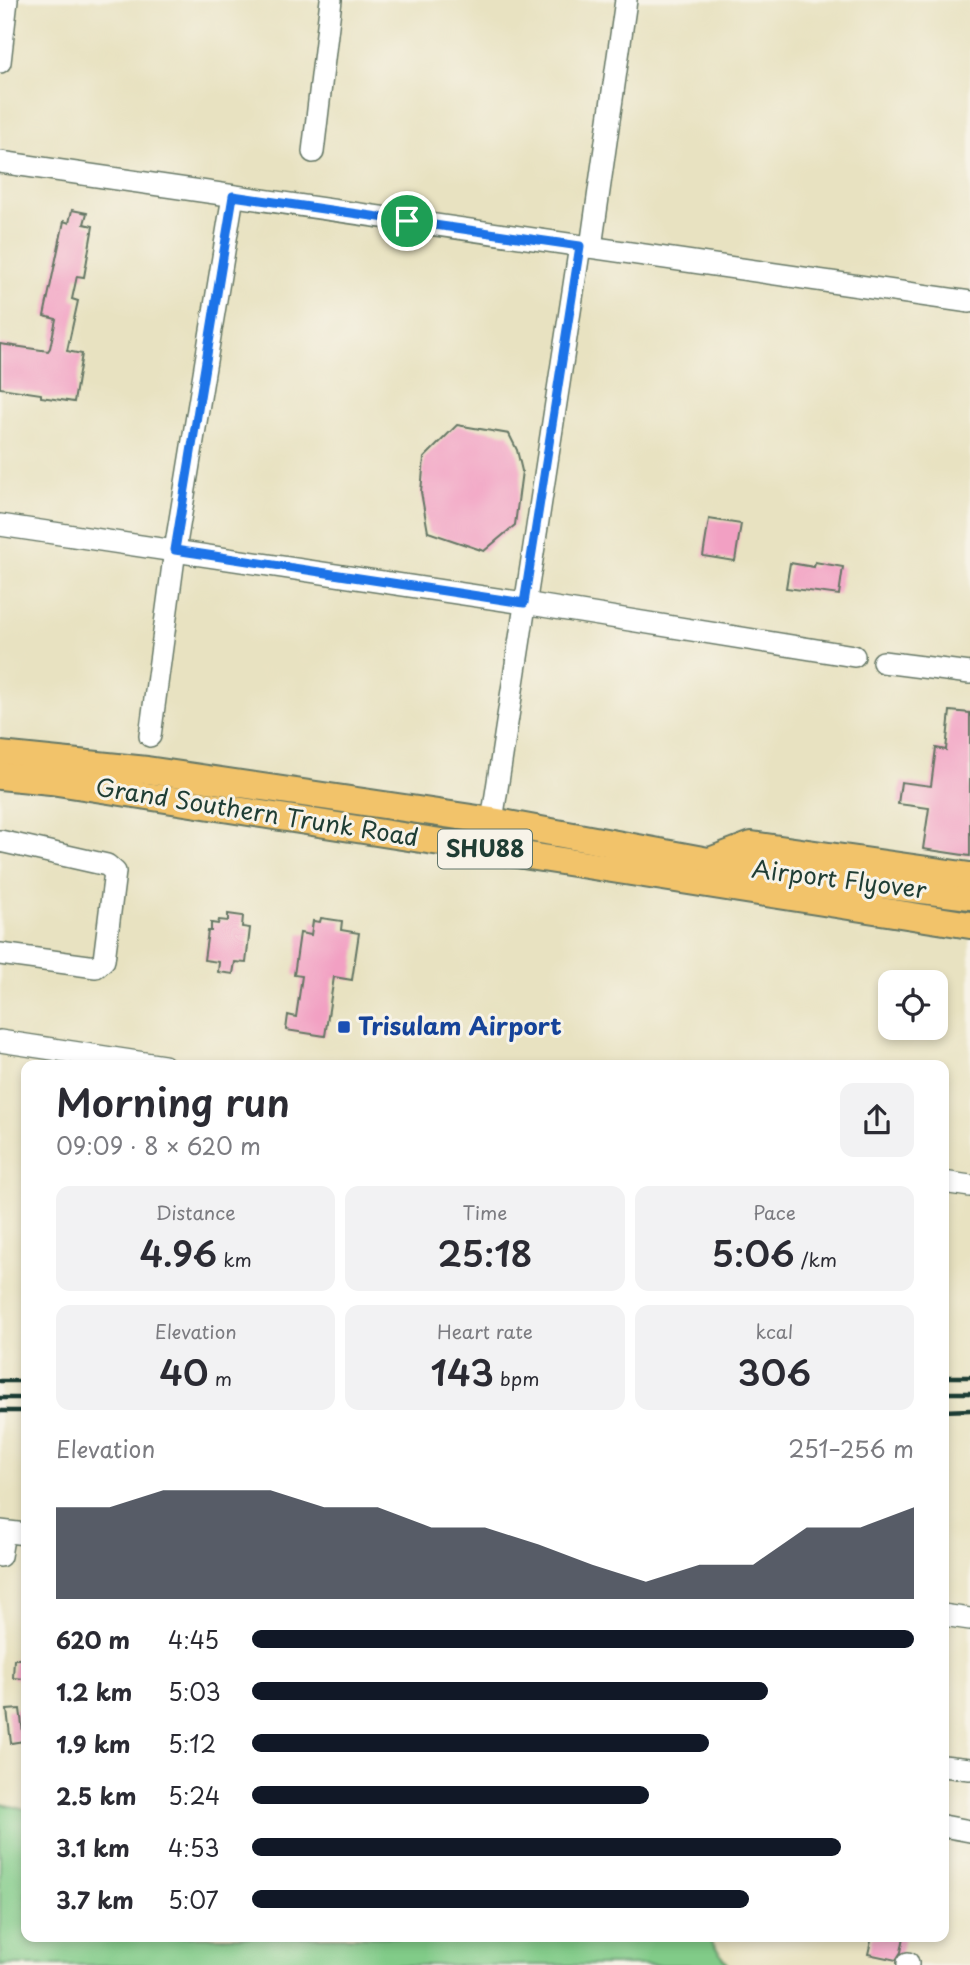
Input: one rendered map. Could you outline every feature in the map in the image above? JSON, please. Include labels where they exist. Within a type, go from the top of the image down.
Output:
[{"type":"main road","name":"Grand Southern Trunk Road","points":[[0,755],[147,770],[492,821],[709,862]]},
{"type":"main road","name":"Grand Southern Trunk Road","points":[[0,776],[93,788],[970,925]]},
{"type":"main road","points":[[709,862],[752,845],[970,876]]},
{"type":"main road","name":"Airport Flyover","points":[[709,862],[970,896]]},
{"type":"street","points":[[0,62],[7,0]]},
{"type":"street","points":[[313,152],[331,0]]},
{"type":"street","points":[[492,821],[524,603],[626,0]]},
{"type":"street","points":[[0,162],[970,302]]},
{"type":"street","points":[[150,736],[175,550],[233,196]]},
{"type":"street","points":[[0,524],[854,656]]},
{"type":"street","points":[[883,662],[970,673]]},
{"type":"street","points":[[0,841],[107,865],[115,872],[101,964],[96,967],[0,954]]},
{"type":"street","points":[[0,1041],[125,1060]]},
{"type":"street","points":[[949,1183],[970,1186]]},
{"type":"street","points":[[0,1556],[2,1532],[21,1534]]},
{"type":"street","points":[[949,1616],[970,1619]]},
{"type":"street","points":[[949,1767],[970,1769]]},
{"type":"street","points":[[949,1827],[970,1831]]},
{"type":"green space","points":[[0,1804],[21,1808],[21,1942],[711,1942],[729,1965],[0,1965]]},
{"type":"building","points":[[72,210],[87,213],[84,224],[93,226],[84,277],[77,276],[72,299],[78,301],[67,351],[82,354],[74,402],[0,388],[0,344],[48,351],[50,348],[56,319],[44,316],[64,221],[69,223]]},
{"type":"building","points":[[457,425],[509,434],[517,450],[522,471],[515,525],[484,551],[428,532],[421,492],[424,458]]},
{"type":"building","points":[[709,519],[741,524],[735,561],[703,556]]},
{"type":"building","points":[[815,562],[843,567],[839,595],[786,588],[790,563],[814,567]]},
{"type":"building","points":[[950,711],[970,713],[970,856],[923,849],[929,808],[898,804],[901,782],[931,786],[936,748],[946,750]]},
{"type":"building","points":[[228,914],[243,916],[242,927],[250,928],[246,963],[235,962],[233,974],[218,972],[219,962],[204,960],[211,923],[228,921]]},
{"type":"building","points":[[321,918],[342,921],[341,930],[359,933],[352,980],[334,977],[325,1036],[286,1030],[288,1015],[296,1017],[302,976],[294,975],[300,933],[311,935],[313,921],[320,922]]},
{"type":"building","points":[[14,1659],[21,1659],[21,1679],[13,1678]]},
{"type":"building","points":[[20,1709],[21,1741],[11,1743],[7,1710]]},
{"type":"building","points":[[871,1942],[903,1942],[896,1960],[868,1954]]},
{"type":"railway","points":[[949,1377],[970,1377]]},
{"type":"railway","points":[[0,1381],[21,1381]]},
{"type":"railway","points":[[949,1393],[970,1393]]},
{"type":"railway","points":[[0,1398],[21,1398]]},
{"type":"railway","points":[[949,1411],[970,1410]]},
{"type":"railway","points":[[0,1411],[21,1411]]},
{"type":"place","name":"Trisulam Airport","points":[[344,1027]]},
{"type":"route","points":[[233,196],[407,221],[580,246],[524,603],[175,550],[233,196]]}]
